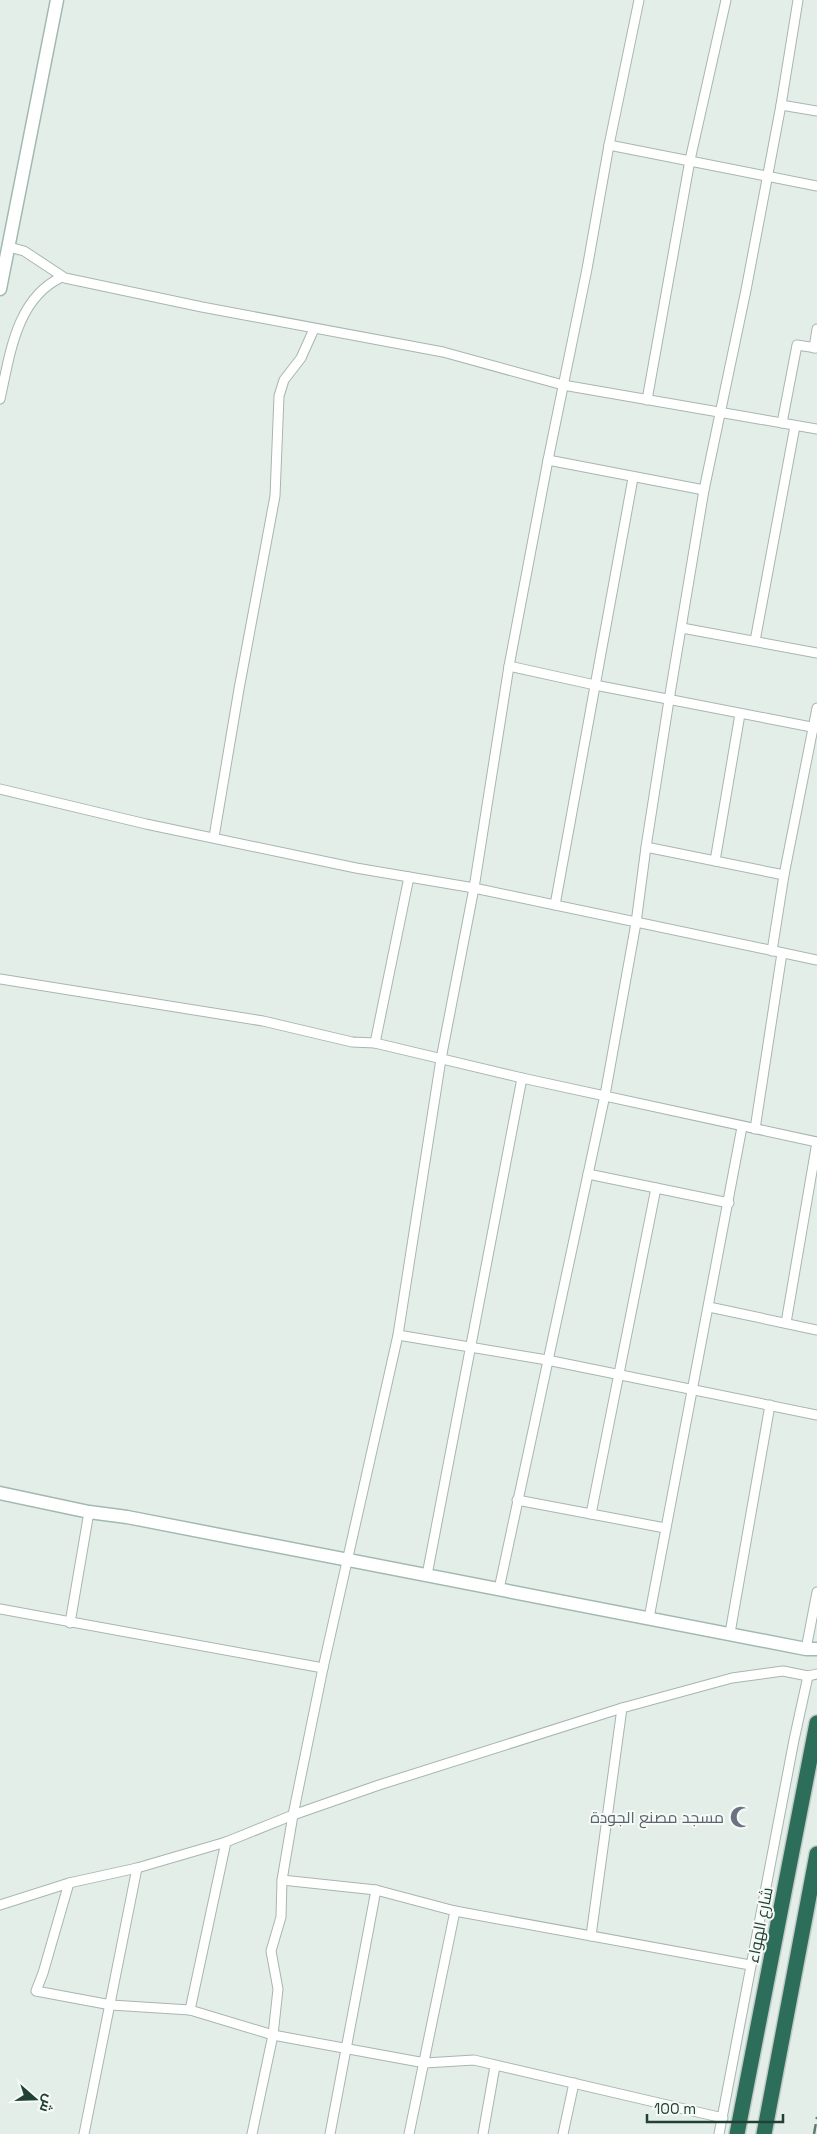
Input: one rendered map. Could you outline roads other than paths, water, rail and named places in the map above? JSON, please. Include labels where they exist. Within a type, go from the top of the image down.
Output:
[{"type":"highway","name":"شارع الهواء","points":[[737,2134],[817,1723]]},
{"type":"highway","points":[[764,2134],[817,1854]]},
{"type":"street","points":[[0,289],[57,0]]},
{"type":"street","points":[[252,2134],[272,2035],[278,1989],[271,1951],[281,1917],[282,1880],[293,1816],[323,1668],[398,1335],[441,1059],[474,888],[509,666],[587,269],[609,145],[639,0]]},
{"type":"street","points":[[647,400],[690,160],[726,0]]},
{"type":"street","points":[[499,1589],[605,1095],[636,923],[669,700],[704,490],[746,290],[781,105],[798,0]]},
{"type":"street","points":[[781,105],[817,111]]},
{"type":"street","points":[[609,145],[817,186]]},
{"type":"street","points":[[9,247],[24,251],[62,277],[202,307],[443,352],[563,385],[817,429]]},
{"type":"street","points":[[0,399],[14,340],[23,316],[35,296],[50,283],[62,277]]},
{"type":"street","points":[[782,423],[797,345],[815,348],[817,328]]},
{"type":"street","points":[[214,837],[275,496],[277,416],[280,396],[284,380],[301,358],[314,329]]},
{"type":"street","points":[[755,641],[795,426]]},
{"type":"street","points":[[548,460],[633,478],[704,490]]},
{"type":"street","points":[[555,905],[633,478]]},
{"type":"street","points":[[682,628],[817,653]]},
{"type":"street","points":[[509,666],[669,700],[815,728]]},
{"type":"street","points":[[755,1129],[777,952],[784,875],[815,728],[817,708]]},
{"type":"street","points":[[715,861],[740,714]]},
{"type":"street","points":[[0,789],[146,824],[356,868],[474,888],[817,960]]},
{"type":"street","points":[[646,847],[784,875]]},
{"type":"street","points":[[375,1043],[409,876]]},
{"type":"street","points":[[0,979],[263,1021],[352,1042],[375,1043],[522,1078],[817,1142],[786,1323]]},
{"type":"street","points":[[427,1575],[522,1078]]},
{"type":"street","points":[[649,1618],[729,1203],[742,1126]]},
{"type":"street","points":[[588,1174],[729,1203]]},
{"type":"street","points":[[590,1514],[656,1188]]},
{"type":"street","points":[[709,1307],[817,1330]]},
{"type":"street","points":[[398,1335],[547,1360],[817,1415]]},
{"type":"street","points":[[730,1633],[770,1405]]},
{"type":"street","points":[[0,1493],[89,1512],[127,1517],[812,1649],[817,1592]]},
{"type":"street","points":[[517,1500],[665,1528]]},
{"type":"street","points":[[70,1623],[89,1512]]},
{"type":"street","points":[[0,1609],[323,1668]]},
{"type":"street","points":[[0,1905],[69,1883],[136,1868],[226,1842],[379,1785],[622,1708],[732,1678],[782,1671],[813,1675],[792,1749],[719,2134]]},
{"type":"street","points":[[591,1936],[622,1708]]},
{"type":"street","points":[[190,2010],[226,1842]]},
{"type":"street","points":[[84,2134],[111,2005],[136,1868]]},
{"type":"street","points":[[282,1880],[376,1890],[455,1911],[750,1965]]},
{"type":"street","points":[[69,1883],[36,1991],[111,2005],[190,2010],[272,2035],[425,2063],[474,2060],[723,2118]]},
{"type":"street","points":[[330,2134],[376,1890]]},
{"type":"street","points":[[409,2134],[455,1911]]},
{"type":"street","points":[[743,2008],[761,2011]]},
{"type":"street","points":[[483,2134],[495,2066]]},
{"type":"street","points":[[563,2134],[574,2083]]},
{"type":"railway","points":[[814,2134],[817,2117]]},
{"type":"place","name":"مسجد مصنع الجودة","points":[[741,1817]]}]
